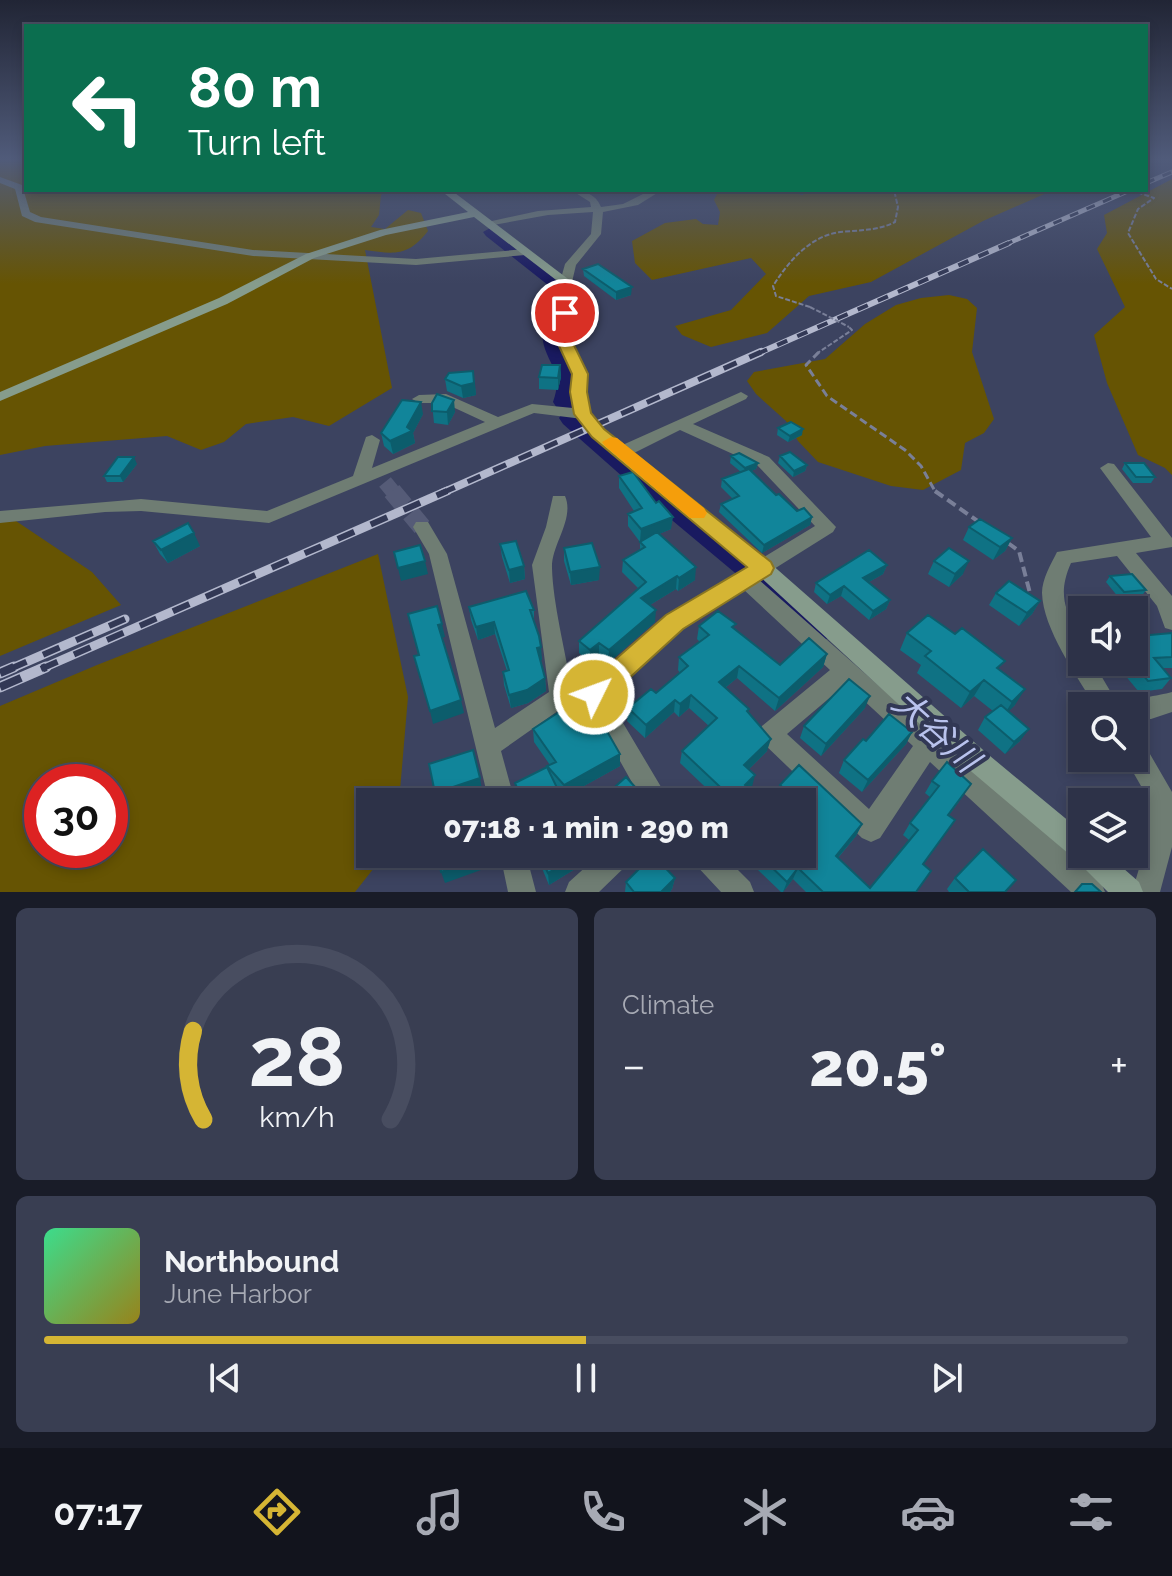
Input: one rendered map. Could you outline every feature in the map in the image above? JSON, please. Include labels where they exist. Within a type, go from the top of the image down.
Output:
[{"type":"street","points":[[22,201],[25,214],[39,220],[215,249],[416,262],[525,252]]},
{"type":"street","points":[[458,201],[566,282]]},
{"type":"street","points":[[593,201],[598,212],[596,234],[571,264],[566,282],[569,296],[561,335],[580,374],[578,392],[583,414],[598,433],[624,451],[754,574],[846,670],[1091,892]]},
{"type":"street","points":[[488,223],[571,210],[598,212],[628,207],[639,201]]},
{"type":"street","points":[[0,397],[223,301],[310,256],[384,232],[474,214]]},
{"type":"street","points":[[624,451],[741,396]]},
{"type":"street","points":[[419,399],[446,398],[497,422]]},
{"type":"street","points":[[0,517],[80,506],[139,505],[208,509],[232,516],[269,517],[374,477],[532,408],[583,414]]},
{"type":"street","points":[[489,746],[561,696],[594,694],[674,622],[827,527],[763,461],[680,424]]},
{"type":"street","points":[[372,440],[374,477]]},
{"type":"street","points":[[1099,692],[1070,646],[1052,593],[1064,557],[1165,542],[1108,468]]},
{"type":"street","points":[[559,500],[555,527],[542,565],[561,696]]},
{"type":"street","points":[[422,527],[438,554],[499,788]]},
{"type":"street","points":[[1121,548],[1166,603],[1172,622]]},
{"type":"street","points":[[754,574],[1068,837]]},
{"type":"street","points":[[846,670],[770,734],[871,829],[928,744]]},
{"type":"street","points":[[594,694],[649,788]]},
{"type":"street","points":[[1148,709],[1172,702]]},
{"type":"street","points":[[1146,892],[1163,832],[1162,798],[1147,772]]},
{"type":"street","points":[[516,868],[522,892]]},
{"type":"street","points":[[579,892],[605,868]]},
{"type":"street","points":[[717,868],[740,892]]},
{"type":"street","points":[[1102,868],[1129,892]]},
{"type":"path","points":[[897,201],[895,222],[885,228],[825,237],[790,262],[773,286],[776,296],[810,307],[852,330],[810,358],[806,365],[818,387],[905,450],[921,466],[937,495],[986,527]]},
{"type":"path","points":[[1150,201],[1138,209],[1128,233],[1156,279],[1172,289]]},
{"type":"path","points":[[997,535],[1019,551],[1032,602]]},
{"type":"shaded area","points":[[0,201],[380,201],[379,215],[371,227],[385,229],[408,210],[421,213],[428,231],[414,246],[400,252],[365,250],[392,388],[329,426],[293,417],[246,424],[224,442],[201,450],[167,436],[45,446],[0,455]]},
{"type":"shaded area","points":[[714,201],[1029,201],[983,221],[871,282],[809,296],[767,333],[711,347],[682,335],[675,326],[731,310],[766,274],[751,258],[652,280],[635,263],[632,241],[665,223],[696,219],[703,224],[718,225],[720,212]]},
{"type":"shaded area","points":[[1131,201],[1172,201],[1172,475],[1165,468],[1138,455],[1107,383],[1094,335],[1125,307],[1097,249],[1107,233],[1104,215]]},
{"type":"shaded area","points":[[949,295],[967,299],[977,308],[972,352],[994,419],[984,433],[965,443],[961,470],[923,490],[891,486],[818,462],[798,441],[786,421],[756,394],[747,381],[754,372],[825,359],[865,324],[896,305]]},
{"type":"shaded area","points":[[16,521],[92,572],[121,605],[0,656],[0,522]]},
{"type":"shaded area","points":[[378,554],[408,697],[400,788],[356,788],[356,868],[374,868],[355,892],[0,892],[0,706]]},
{"type":"building","points":[[598,264],[632,287],[616,292],[583,269]]},
{"type":"building","points":[[542,365],[560,365],[558,378],[539,377]]},
{"type":"building","points":[[473,371],[474,383],[461,386],[445,379],[449,373]]},
{"type":"building","points":[[437,394],[454,400],[447,412],[432,411]]},
{"type":"building","points":[[402,400],[421,402],[407,427],[412,431],[390,441],[381,433]]},
{"type":"building","points":[[791,422],[803,429],[790,436],[778,428]]},
{"type":"building","points":[[790,452],[807,465],[794,471],[780,456]]},
{"type":"building","points":[[739,453],[758,463],[745,468],[731,456]]},
{"type":"building","points":[[118,457],[134,457],[120,476],[104,476]]},
{"type":"building","points":[[1125,463],[1144,463],[1155,477],[1136,477]]},
{"type":"building","points":[[749,469],[797,511],[804,508],[812,517],[764,545],[721,504],[739,496],[722,479]]},
{"type":"building","points":[[633,472],[656,503],[659,501],[673,517],[641,529],[628,514],[642,508],[619,476]]},
{"type":"building","points":[[980,519],[1012,538],[1000,547],[969,527]]},
{"type":"building","points":[[188,523],[194,533],[161,550],[153,541]]},
{"type":"building","points":[[657,532],[696,567],[641,598],[656,610],[609,650],[599,643],[590,650],[579,641],[646,582],[623,560],[645,547],[640,542]]},
{"type":"building","points":[[516,541],[524,566],[509,570],[500,544]]},
{"type":"building","points":[[592,543],[600,567],[570,572],[564,548]]},
{"type":"building","points":[[420,545],[425,561],[398,568],[394,552]]},
{"type":"building","points":[[949,548],[969,561],[955,574],[934,561]]},
{"type":"building","points":[[869,550],[887,565],[863,578],[890,600],[873,611],[844,586],[830,595],[816,583]]},
{"type":"building","points":[[1132,574],[1146,590],[1124,592],[1110,576]]},
{"type":"building","points":[[1009,581],[1040,601],[1027,613],[996,593]]},
{"type":"building","points":[[526,591],[534,610],[530,610],[539,636],[541,647],[537,648],[545,678],[527,690],[509,695],[503,672],[509,670],[494,622],[476,627],[469,607]]},
{"type":"building","points":[[437,606],[442,624],[438,625],[461,700],[430,711],[414,656],[419,655],[408,614]]},
{"type":"building","points":[[718,611],[736,624],[732,627],[780,665],[809,638],[827,654],[779,698],[739,666],[719,682],[749,709],[747,711],[771,739],[744,765],[755,775],[745,785],[748,788],[721,788],[682,751],[717,718],[691,695],[680,704],[675,700],[646,725],[628,708],[651,689],[656,693],[688,666],[679,657],[709,635],[699,626]]},
{"type":"building","points":[[928,615],[955,634],[962,628],[1005,661],[997,668],[1025,689],[1012,702],[984,680],[970,692],[925,656],[931,651],[907,633]]},
{"type":"building","points":[[1172,633],[1172,657],[1154,658],[1171,678],[1148,681],[1144,676],[1148,676],[1148,635]]},
{"type":"building","points":[[849,679],[870,696],[826,744],[804,726]]},
{"type":"building","points":[[576,701],[599,728],[604,726],[620,754],[564,785],[547,766],[556,762],[533,729]]},
{"type":"building","points":[[1001,705],[1029,729],[1014,742],[985,717]]},
{"type":"building","points":[[889,714],[912,732],[868,780],[844,760],[863,739],[866,741]]},
{"type":"building","points":[[473,750],[480,778],[450,788],[434,788],[429,764]]},
{"type":"building","points":[[947,762],[971,784],[948,815],[955,820],[923,864],[931,871],[916,892],[823,892],[798,868],[816,868],[816,788],[783,788],[780,785],[799,765],[862,824],[836,856],[870,888],[918,830],[910,823],[939,786],[932,781]]},
{"type":"building","points":[[547,767],[557,788],[517,788],[515,783]]},
{"type":"building","points":[[626,777],[636,788],[614,788]]},
{"type":"building","points":[[983,849],[1016,880],[1005,892],[969,892],[955,878]]},
{"type":"building","points":[[640,868],[665,868],[675,878],[661,892],[634,892],[626,882]]},
{"type":"building","points":[[772,868],[798,868],[787,882]]},
{"type":"building","points":[[1082,884],[1092,884],[1101,892],[1075,892]]},
{"type":"waterway","name":"大谷川","points":[[492,232],[515,250]]},
{"type":"waterway","name":"大谷川","points":[[522,256],[563,287],[554,337],[570,374],[570,391],[566,402]]},
{"type":"waterway","name":"大谷川","points":[[572,418],[660,493]]},
{"type":"waterway","name":"大谷川","points":[[672,504],[746,566]]},
{"type":"waterway","name":"大谷川","points":[[756,575],[816,627]]},
{"type":"tunnel","points":[[385,482],[394,493]]},
{"type":"tunnel","points":[[392,491],[422,527]]},
{"type":"railway","points":[[1004,245],[1106,201]]},
{"type":"railway","points":[[757,354],[1009,243]]},
{"type":"railway","points":[[442,493],[761,352]]},
{"type":"railway","points":[[41,669],[447,491]]},
{"type":"railway","points":[[10,669],[125,619]]},
{"type":"railway","points":[[0,673],[14,667]]},
{"type":"railway","points":[[0,687],[46,667]]},
{"type":"slow traffic","points":[[611,442],[697,513]]},
{"type":"route","points":[[565,313],[561,335],[580,374],[578,392],[583,414],[598,433],[624,451],[763,568],[674,622],[594,694]]}]
